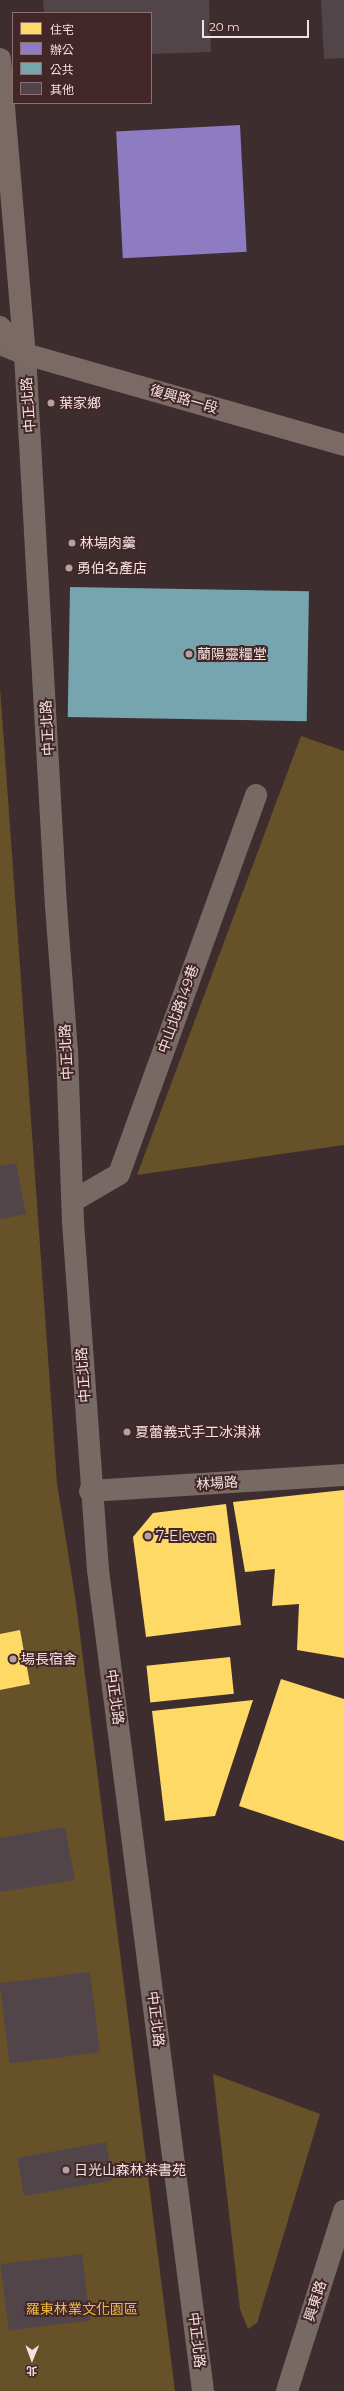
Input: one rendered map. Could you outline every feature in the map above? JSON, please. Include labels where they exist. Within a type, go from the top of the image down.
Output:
[{"type":"main road","name":"中正北路","points":[[0,59],[24,354]]},
{"type":"main road","points":[[0,327],[24,354]]},
{"type":"main road","name":"復興路一段","points":[[24,354],[344,445]]},
{"type":"street","points":[[0,344],[24,354]]},
{"type":"street","name":"中正北路","points":[[24,354],[56,906],[67,1051],[73,1201],[90,1491],[98,1570],[203,2391]]},
{"type":"street","name":"中山北路149巷","points":[[73,1201],[119,1174],[256,795]]},
{"type":"street","name":"林場路","points":[[90,1491],[344,1474]]},
{"type":"street","name":"興東路","points":[[287,2391],[342,2224]]},
{"type":"green space","name":"羅東林業文化園區","points":[[0,687],[57,1483],[76,1603],[175,2391],[0,2391]]},
{"type":"green space","points":[[301,736],[344,751],[344,1145],[137,1175]]},
{"type":"green space","points":[[213,2074],[320,2114],[257,2323],[248,2329],[240,2309]]},
{"type":"building: 住宅","points":[[344,1490],[344,1658],[297,1650],[299,1604],[272,1606],[275,1569],[245,1572],[233,1502]]},
{"type":"building: 住宅","points":[[226,1504],[241,1625],[146,1637],[133,1537],[153,1513]]},
{"type":"building: 住宅","name":"場長宿舍","points":[[20,1630],[30,1684],[0,1690],[0,1634]]},
{"type":"building: 住宅","points":[[230,1657],[234,1694],[150,1703],[146,1666]]},
{"type":"building: 住宅","points":[[281,1679],[344,1699],[344,1841],[239,1806]]},
{"type":"building: 住宅","points":[[253,1700],[215,1816],[165,1821],[152,1711]]},
{"type":"building: 辦公","points":[[240,125],[247,252],[123,258],[116,131]]},
{"type":"building: 公共","name":"蘭陽靈糧堂","points":[[70,587],[309,591],[307,721],[68,717]]},
{"type":"building: 其他","points":[[43,0],[209,0],[211,52],[152,54],[152,12],[44,12]]},
{"type":"building: 其他","points":[[321,0],[344,0],[344,58],[324,59]]},
{"type":"building: 其他","points":[[16,1163],[26,1214],[0,1219],[0,1166]]},
{"type":"building: 其他","points":[[65,1827],[75,1880],[0,1892],[0,1838]]},
{"type":"building: 其他","points":[[90,1972],[100,2052],[10,2063],[0,1983]]},
{"type":"building: 其他","name":"日光山森林茶書苑","points":[[106,2142],[113,2180],[24,2196],[17,2158]]},
{"type":"building: 其他","points":[[82,2254],[90,2321],[9,2330],[1,2264]]},
{"type":"place","name":"葉家鄉","points":[[51,403]]},
{"type":"place","name":"林場肉羹","points":[[72,543]]},
{"type":"place","name":"勇伯名產店","points":[[69,568]]},
{"type":"place","name":"蘭陽靈糧堂","points":[[189,654]]},
{"type":"place","name":"夏蕾義式手工冰淇淋","points":[[127,1432]]},
{"type":"place","name":"7-Eleven","points":[[148,1536]]},
{"type":"place","name":"場長宿舍","points":[[13,1659]]},
{"type":"place","name":"日光山森林茶書苑","points":[[66,2170]]}]
